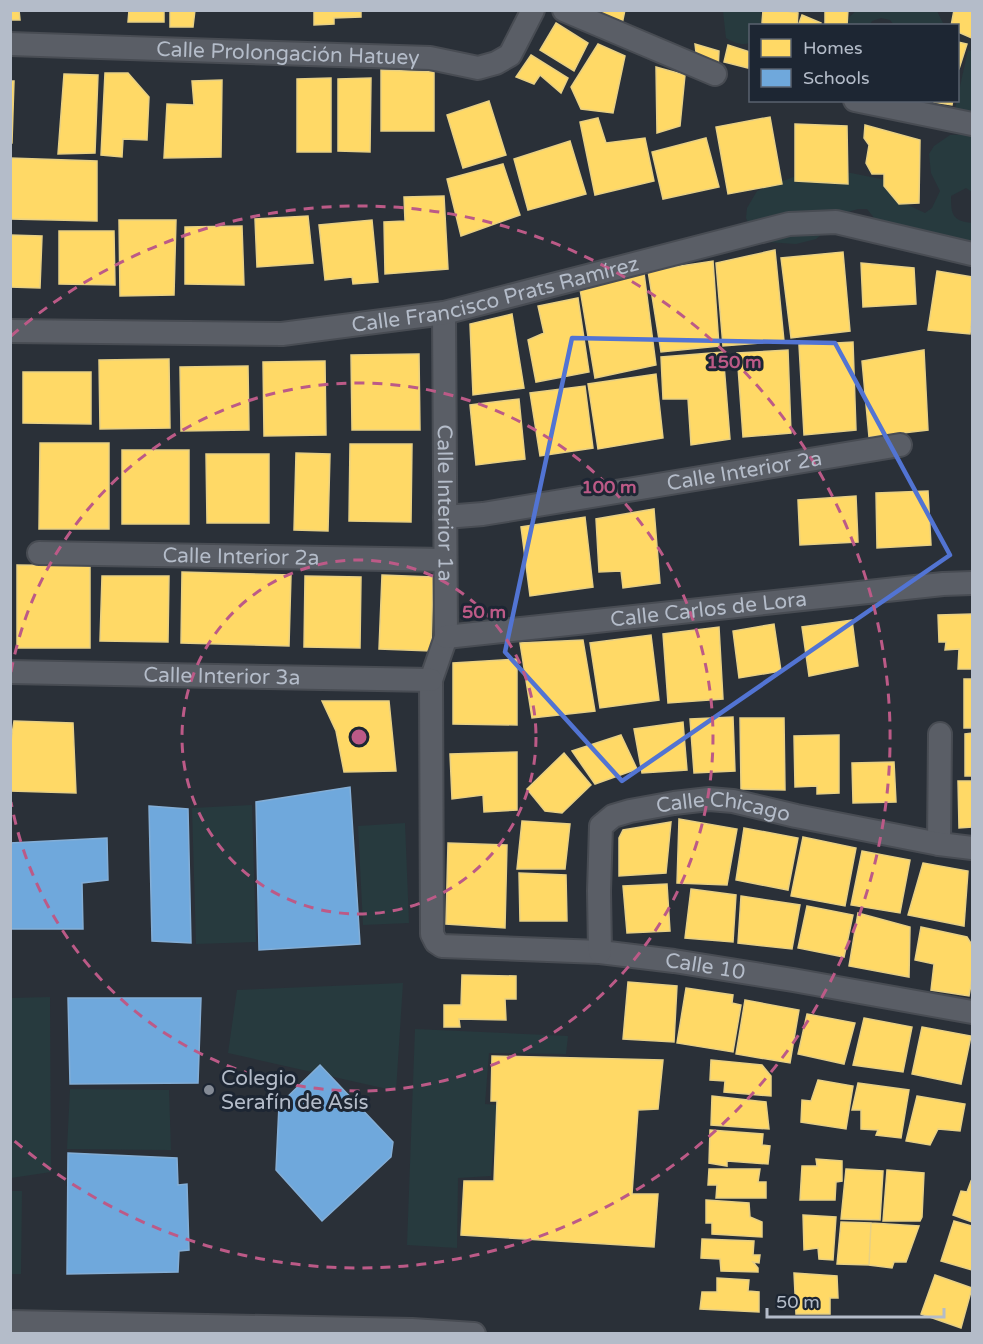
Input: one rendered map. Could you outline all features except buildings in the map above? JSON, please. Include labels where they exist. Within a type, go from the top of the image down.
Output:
[{"type":"street","name":"Calle Prolongación Hatuey","points":[[10,44],[430,58],[478,68],[496,63],[510,55],[533,10]]},
{"type":"street","points":[[564,10],[715,74]]},
{"type":"street","points":[[865,102],[972,124]]},
{"type":"street","name":"Calle Francisco Prats Ramírez","points":[[10,331],[282,334],[444,314],[789,224],[836,222],[972,254]]},
{"type":"street","name":"Calle Interior 1a","points":[[436,942],[432,934],[431,680],[446,637],[444,314]]},
{"type":"street","name":"Calle Interior 2a","points":[[445,518],[494,512],[900,445]]},
{"type":"street","name":"Calle Interior 2a","points":[[39,553],[445,560]]},
{"type":"street","name":"Calle Carlos de Lora","points":[[446,637],[931,585],[972,583]]},
{"type":"street","name":"Calle Interior 3a","points":[[10,672],[431,680]]},
{"type":"street","points":[[939,844],[940,734]]},
{"type":"street","name":"Calle Chicago","points":[[600,952],[600,826],[613,816],[630,811],[709,798],[939,844],[972,848]]},
{"type":"street","name":"Calle 10","points":[[436,942],[442,946],[600,952],[674,961],[972,1012]]},
{"type":"street","points":[[10,1322],[118,1329],[412,1330],[474,1334]]},
{"type":"highlighted area","points":[[572,338],[835,343],[950,555],[622,781],[505,652]]},
{"type":"green space","points":[[857,10],[937,11],[944,24],[893,24],[890,20],[881,18],[872,21],[870,24],[843,24]]},
{"type":"green space","points":[[723,11],[761,11],[761,24],[749,24],[749,43],[741,44],[726,38]]},
{"type":"green space","points":[[968,50],[972,51],[972,113],[955,109],[957,102],[959,102],[959,91]]},
{"type":"green space","points":[[972,134],[972,192],[966,188],[951,196],[951,208],[954,216],[972,223],[972,247],[891,239],[867,209],[848,212],[816,239],[796,244],[767,242],[751,228],[746,218],[747,208],[757,191],[801,174],[821,173],[851,173],[881,179],[890,183],[908,205],[925,213],[932,208],[940,191],[931,173],[929,154],[934,146],[950,135]]},
{"type":"green space","points":[[252,805],[256,942],[196,944],[192,808]]},
{"type":"green space","points":[[405,823],[409,923],[363,925],[358,826]]},
{"type":"green space","points":[[403,983],[396,1091],[228,1053],[237,990]]},
{"type":"green space","points":[[50,997],[51,1172],[11,1178],[11,998]]},
{"type":"green space","points":[[415,1029],[568,1036],[566,1054],[489,1053],[485,1104],[497,1105],[491,1176],[458,1178],[457,1248],[407,1245]]},
{"type":"green space","points":[[70,1089],[169,1090],[171,1150],[67,1149]]},
{"type":"green space","points":[[11,1191],[22,1191],[21,1274],[11,1274]]},
{"type":"place","name":"Colegio Serafín de Asís","points":[[209,1090]]}]
